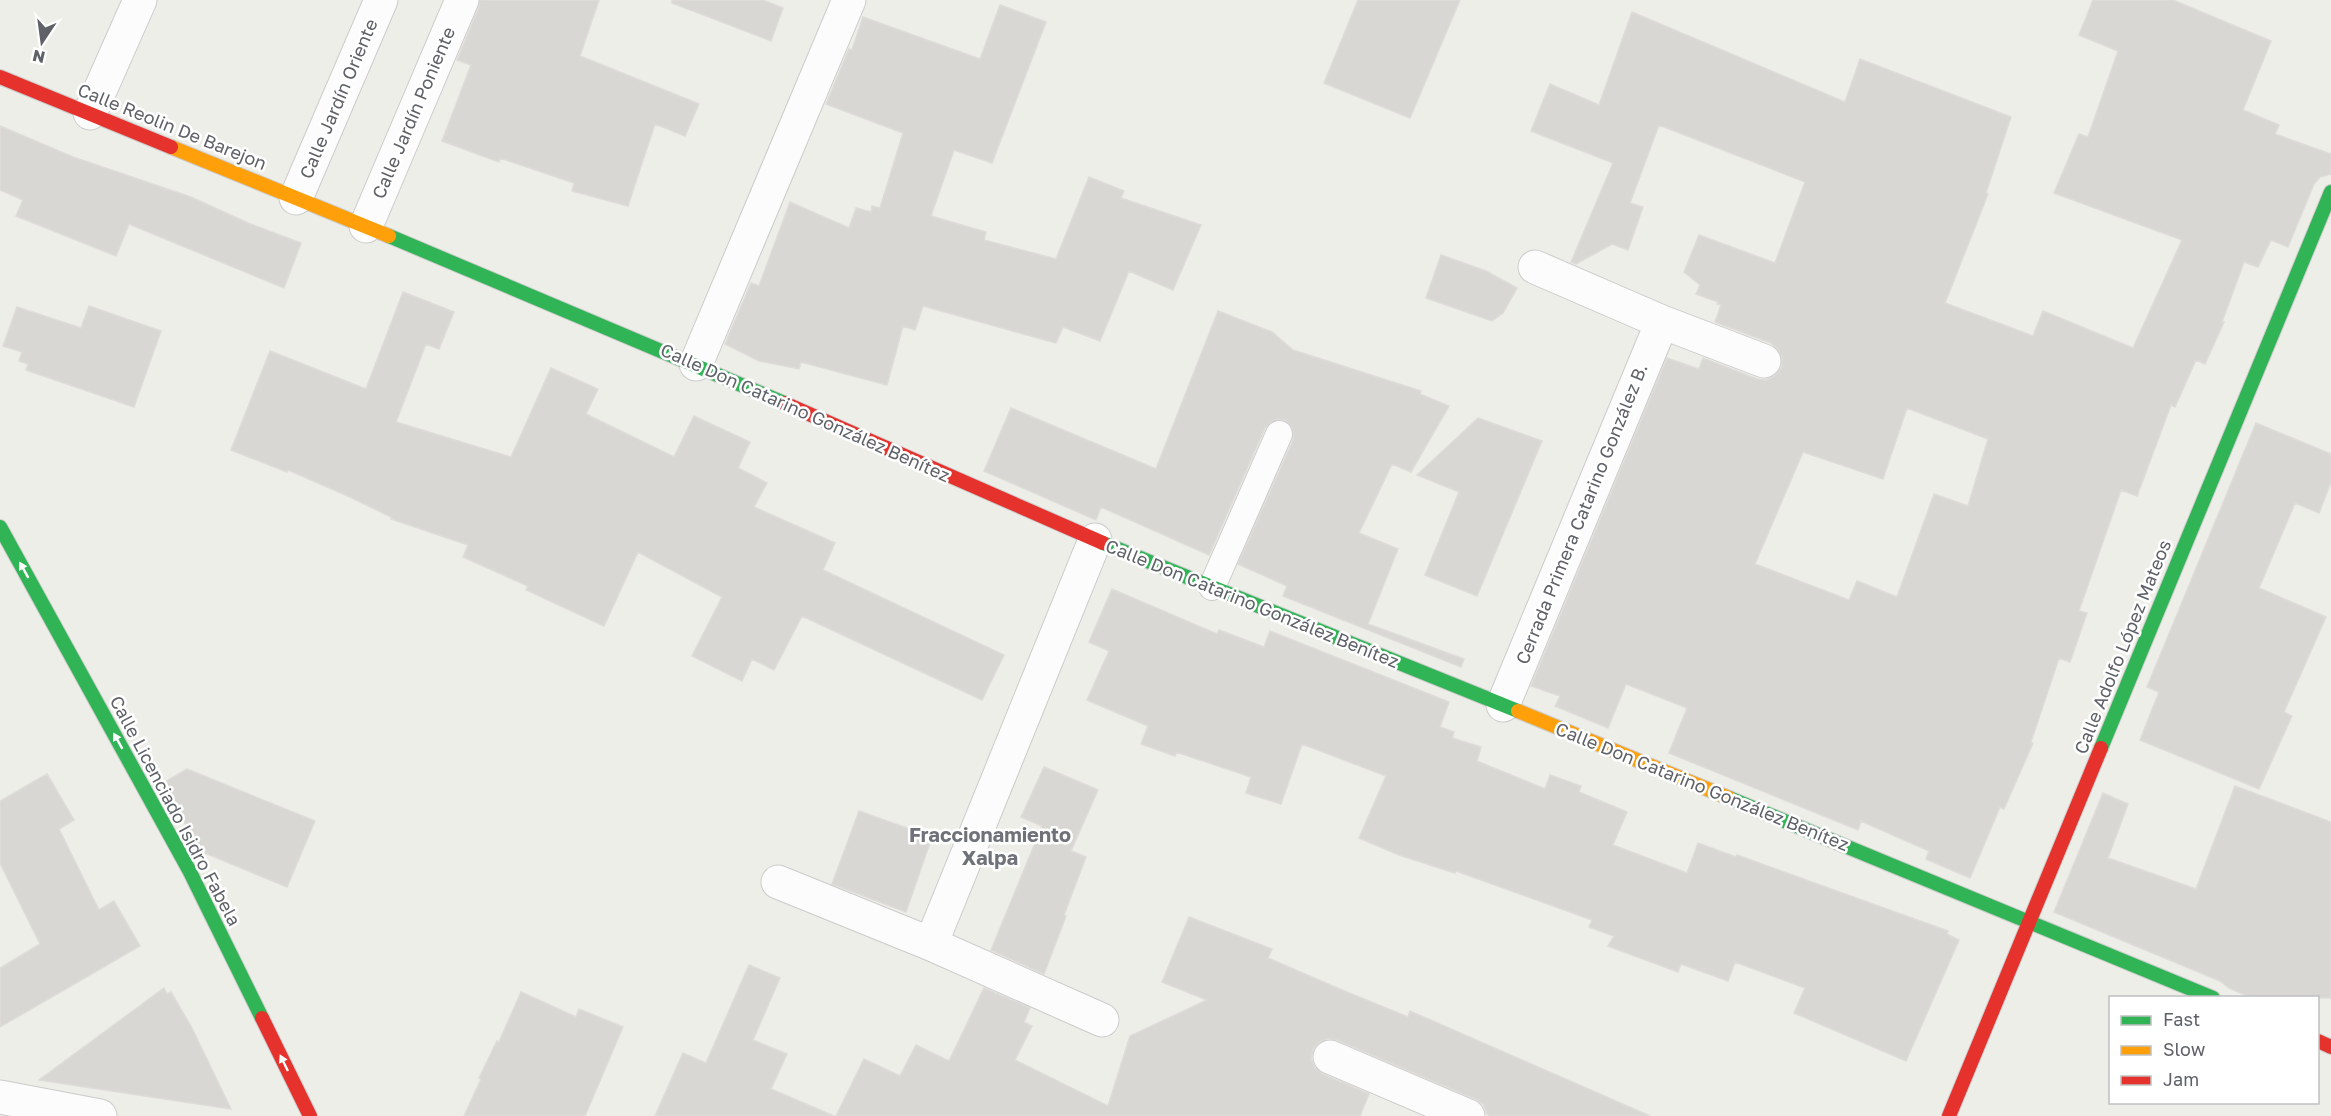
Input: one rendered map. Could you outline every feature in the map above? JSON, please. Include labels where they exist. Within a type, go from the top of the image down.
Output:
[{"type":"main road","name":"Calle Reolin De Barejon","points":[[0,77],[296,198]]},
{"type":"main road","name":"Calle Adolfo López Mateos","points":[[1949,1116],[2331,192]]},
{"type":"main road","name":"Calle Don Catarino González Benítez","points":[[296,198],[696,364],[1095,540],[1503,705],[2208,996]]},
{"type":"main road","name":"Calle Licenciado Isidro Fabela","points":[[0,527],[189,870],[310,1116]]},
{"type":"street","points":[[90,113],[140,0]]},
{"type":"street","name":"Calle Jardín Oriente","points":[[296,198],[381,0]]},
{"type":"street","name":"Calle Jardín Poniente","points":[[366,226],[462,0]]},
{"type":"street","points":[[696,364],[849,0]]},
{"type":"street","points":[[1535,267],[1662,322],[1764,362]]},
{"type":"street","name":"Cerrada Primera Catarino González B.","points":[[1503,705],[1662,322]]},
{"type":"street","points":[[931,944],[1095,540]]},
{"type":"street","points":[[778,882],[931,944],[1102,1020]]},
{"type":"street","points":[[1330,1057],[1468,1116]]},
{"type":"street","points":[[0,1097],[100,1116]]},
{"type":"lane","points":[[1212,587],[1279,434]]},
{"type":"building","points":[[480,0],[599,0],[580,56],[699,104],[685,136],[655,124],[628,206],[572,191],[574,183],[500,158],[499,162],[442,141],[471,65],[457,60]]},
{"type":"building","points":[[672,0],[763,0],[783,8],[771,41],[672,3]]},
{"type":"building","points":[[1358,0],[1460,0],[1410,118],[1324,83]]},
{"type":"building","points":[[2093,0],[2173,0],[2271,41],[2243,110],[2279,125],[2275,134],[2331,154],[2331,174],[2320,177],[2314,184],[2288,247],[2271,240],[2258,267],[2244,262],[2222,322],[2224,322],[2205,364],[2196,360],[2175,407],[2171,405],[2137,496],[2121,490],[2079,611],[2087,613],[2070,662],[2059,658],[2031,742],[2033,743],[2004,809],[2000,807],[1970,878],[1926,859],[1929,851],[1861,821],[1858,830],[1669,753],[1687,708],[1626,684],[1608,728],[1555,706],[1560,696],[1531,686],[1667,358],[1699,369],[1703,358],[1757,379],[1766,380],[1775,376],[1782,367],[1782,357],[1771,343],[1715,322],[1721,305],[1696,294],[1700,285],[1684,272],[1699,235],[1775,263],[1805,182],[1659,125],[1630,203],[1643,207],[1628,250],[1612,244],[1576,264],[1571,262],[1613,163],[1531,131],[1550,84],[1599,105],[1632,12],[1845,102],[1860,59],[2011,117],[1986,193],[1988,194],[1945,303],[2033,336],[2043,311],[2133,348],[2182,240],[2054,193],[2079,134],[2088,137],[2118,51],[2079,35]],"holes":[[[1907,408],[1988,439],[1968,506],[1934,494],[1897,597],[1857,581],[1849,600],[1755,564],[1803,452],[1883,479]]]},
{"type":"building","points":[[1000,5],[1046,22],[992,163],[954,150],[931,216],[986,232],[984,240],[1056,259],[1089,177],[1124,191],[1121,198],[1201,225],[1173,290],[1129,271],[1100,341],[1063,327],[1056,343],[923,306],[915,330],[903,326],[887,385],[801,362],[799,369],[759,361],[725,344],[751,283],[759,286],[790,202],[849,228],[856,208],[871,212],[872,206],[880,208],[903,133],[826,104],[849,49],[852,50],[863,17],[980,59]]},
{"type":"building","points":[[0,126],[73,157],[191,197],[248,223],[301,243],[284,288],[129,224],[116,256],[16,216],[23,200],[0,190]]},
{"type":"building","points":[[1441,255],[1486,271],[1517,288],[1503,313],[1492,321],[1426,298]]},
{"type":"building","points":[[403,292],[454,312],[439,349],[426,344],[396,422],[511,457],[551,368],[598,389],[586,414],[674,457],[694,416],[750,442],[738,468],[767,483],[754,507],[835,543],[823,570],[1004,655],[982,700],[802,616],[774,670],[752,659],[742,681],[692,656],[722,597],[638,552],[604,626],[526,590],[528,586],[463,557],[468,545],[391,519],[350,497],[288,470],[287,472],[231,450],[270,351],[366,389]]},
{"type":"building","points":[[89,306],[161,331],[134,407],[26,370],[28,364],[19,361],[22,352],[3,346],[17,307],[81,328]]},
{"type":"building","points":[[1218,311],[1272,332],[1293,350],[1421,391],[1420,394],[1449,406],[1411,472],[1392,464],[1359,533],[1398,549],[1368,624],[1464,659],[1461,667],[1283,596],[1287,586],[1238,564],[1293,440],[1294,433],[1291,426],[1284,420],[1278,419],[1265,428],[1209,555],[1101,507],[1096,520],[984,471],[1011,408],[1156,469]]},
{"type":"building","points":[[1478,418],[1542,441],[1477,596],[1425,575],[1459,492],[1417,475]]},
{"type":"building","points":[[2256,423],[2331,454],[2331,482],[2319,513],[2295,503],[2259,588],[2326,617],[2284,712],[2292,716],[2259,789],[2140,740],[2159,692],[2147,687]]},
{"type":"building","points":[[1112,589],[1217,634],[1219,630],[1264,647],[1270,631],[1449,702],[1440,727],[1454,732],[1452,738],[1481,747],[1477,761],[1545,789],[1550,775],[1581,786],[1579,792],[1627,812],[1613,845],[1687,873],[1698,843],[1948,931],[1947,934],[1959,940],[1906,1061],[1794,1013],[1805,988],[1735,962],[1728,981],[1681,964],[1678,972],[1608,946],[1614,936],[1589,927],[1592,920],[1456,871],[1455,873],[1399,855],[1359,838],[1386,776],[1302,744],[1281,804],[1246,793],[1251,777],[1176,752],[1175,756],[1141,744],[1148,726],[1087,700],[1109,651],[1089,642]]},
{"type":"building","points":[[1044,767],[1098,790],[1071,851],[1086,857],[1044,974],[991,950],[1042,826],[1021,817]]},
{"type":"building","points":[[187,769],[315,821],[287,887],[200,851],[163,783]]},
{"type":"building","points":[[47,774],[74,820],[59,829],[99,910],[114,901],[140,946],[0,1027],[0,968],[40,944],[0,863],[0,801]]},
{"type":"building","points":[[2235,786],[2331,822],[2331,998],[2247,996],[2229,988],[2220,981],[2054,912],[2103,793],[2128,804],[2108,858],[2196,889]]},
{"type":"building","points":[[859,811],[932,837],[906,912],[832,884]]},
{"type":"building","points":[[1189,917],[1272,949],[1268,958],[1342,990],[1408,1017],[1410,1011],[1650,1116],[1490,1116],[1483,1104],[1475,1099],[1328,1038],[1319,1042],[1313,1049],[1311,1059],[1315,1068],[1323,1074],[1369,1094],[1360,1116],[836,1116],[864,1059],[900,1076],[916,1045],[949,1061],[984,988],[1030,1008],[1024,1022],[1032,1026],[1015,1060],[1108,1106],[1130,1036],[1207,1000],[1162,982]]},
{"type":"building","points":[[749,965],[780,978],[753,1040],[787,1054],[771,1089],[834,1116],[655,1116],[683,1053],[706,1063]]},
{"type":"building","points":[[164,988],[167,994],[171,992],[192,1028],[231,1109],[39,1080]]},
{"type":"building","points":[[521,992],[576,1017],[579,1009],[623,1027],[585,1116],[464,1116],[481,1079],[479,1078],[497,1041],[499,1042]]},
{"type":"traffic: fast","points":[[2101,748],[2331,192]]},
{"type":"traffic: fast","points":[[389,236],[784,403]]},
{"type":"traffic: fast","points":[[0,527],[189,870],[262,1018]]},
{"type":"traffic: fast","points":[[1103,543],[1518,711]]},
{"type":"traffic: fast","points":[[1729,798],[2208,996]]},
{"type":"traffic: slow","points":[[171,147],[389,236]]},
{"type":"traffic: slow","points":[[1518,711],[1729,798]]},
{"type":"traffic: jam","points":[[0,77],[171,147]]},
{"type":"traffic: jam","points":[[784,403],[1103,543]]},
{"type":"traffic: jam","points":[[1949,1116],[2101,748]]},
{"type":"traffic: jam","points":[[262,1018],[310,1116]]},
{"type":"traffic: jam","points":[[2319,1041],[2331,1047]]},
{"type":"district","name":"Fraccionamiento Xalpa","points":[[990,846]]}]
